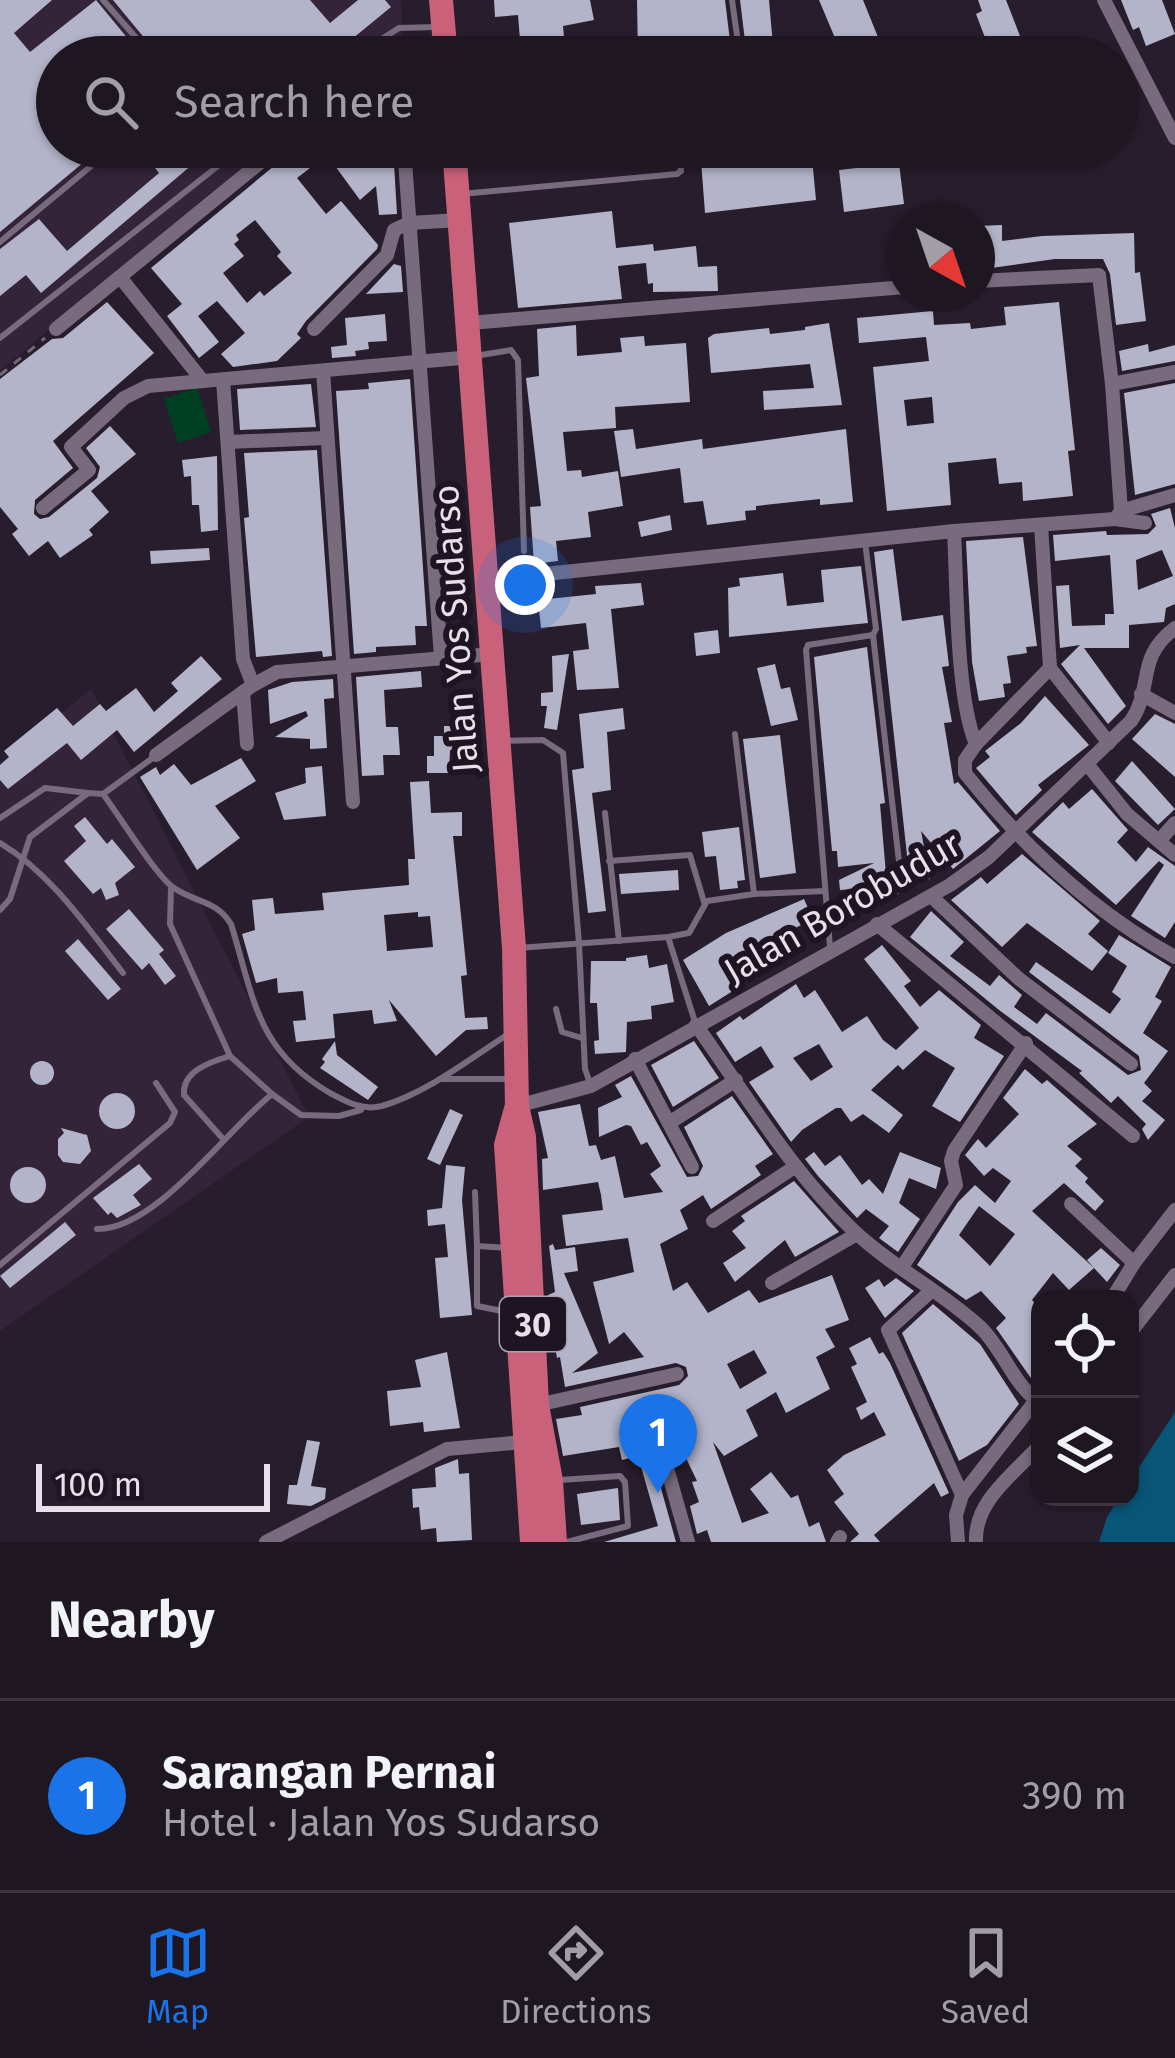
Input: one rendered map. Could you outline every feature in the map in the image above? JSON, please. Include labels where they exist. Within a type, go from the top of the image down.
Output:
[{"type":"highway","points":[[441,0],[444,36]]},
{"type":"highway","name":"Jalan Yos Sudarso","points":[[456,168],[514,948],[517,1106],[524,1137],[537,1405],[538,1482],[532,1542]]},
{"type":"highway","name":"Jalan Yos Sudarso","points":[[517,1106],[506,1145],[523,1442],[555,1542]]},
{"type":"street","points":[[1104,0],[1123,36]]},
{"type":"street","points":[[1139,68],[1175,138]]},
{"type":"street","points":[[56,329],[252,168]]},
{"type":"street","points":[[405,168],[441,658]]},
{"type":"street","points":[[314,329],[387,255],[394,230],[409,224],[460,220]]},
{"type":"street","points":[[995,280],[1096,272],[1100,278],[1112,384],[1118,515]]},
{"type":"street","points":[[120,277],[202,380]]},
{"type":"street","points":[[469,322],[887,288]]},
{"type":"street","points":[[43,508],[89,470],[71,446],[124,398],[148,386],[472,357]]},
{"type":"street","points":[[323,371],[352,802]]},
{"type":"street","points":[[1112,384],[1175,372]]},
{"type":"street","points":[[223,380],[248,688],[247,745]]},
{"type":"street","points":[[228,442],[326,438]]},
{"type":"street","points":[[488,580],[1041,525],[1118,515],[1175,495]]},
{"type":"street","points":[[1118,515],[1145,523]]},
{"type":"street","points":[[1041,525],[1050,668],[1109,743]]},
{"type":"street","points":[[954,531],[963,677],[976,744]]},
{"type":"street","name":"Jalan Borobudur","points":[[517,1106],[590,1086],[931,896],[989,857],[1137,713],[1150,654],[1175,628]]},
{"type":"street","points":[[156,755],[248,688],[278,672],[493,655]]},
{"type":"street","points":[[1050,668],[976,744],[965,760],[965,773],[1073,887],[1175,957]]},
{"type":"street","points":[[1141,694],[1175,713]]},
{"type":"street","points":[[1087,764],[1127,814],[1175,855]]},
{"type":"street","points":[[1159,841],[1175,823]]},
{"type":"street","points":[[931,896],[1018,978],[1131,1064]]},
{"type":"street","points":[[877,924],[1133,1136]]},
{"type":"street","points":[[696,1024],[793,1168],[857,1234],[980,1327],[1031,1394]]},
{"type":"street","points":[[902,1267],[956,1185],[954,1151],[1026,1043]]},
{"type":"street","points":[[635,1060],[692,1167]]},
{"type":"street","points":[[669,1123],[736,1080]]},
{"type":"street","points":[[713,1220],[793,1168]]},
{"type":"street","points":[[1071,1204],[1133,1263]]},
{"type":"street","points":[[1117,1290],[1175,1210]]},
{"type":"street","points":[[772,1283],[857,1234]]},
{"type":"street","points":[[1139,1321],[1175,1275]]},
{"type":"street","points":[[931,1291],[888,1330],[962,1495]]},
{"type":"street","points":[[537,1405],[677,1374]]},
{"type":"street","points":[[958,1542],[956,1515],[962,1495],[1031,1407]]},
{"type":"street","points":[[659,1440],[688,1542]]},
{"type":"street","points":[[266,1542],[447,1449],[523,1442]]},
{"type":"street","points":[[976,1542],[978,1515],[985,1503],[1031,1454]]},
{"type":"lane","points":[[103,0],[135,36]]},
{"type":"lane","points":[[732,0],[737,36]]},
{"type":"lane","points":[[386,36],[399,28],[423,36]]},
{"type":"lane","points":[[0,242],[89,168]]},
{"type":"lane","points":[[0,338],[215,168]]},
{"type":"lane","points":[[458,194],[676,174],[681,168]]},
{"type":"lane","points":[[472,357],[511,350],[518,360],[524,550]]},
{"type":"lane","points":[[829,927],[902,888],[865,542]]},
{"type":"lane","points":[[830,950],[806,650],[808,645],[873,635]]},
{"type":"lane","points":[[735,734],[754,894]]},
{"type":"lane","points":[[499,741],[543,740],[563,753],[584,1069],[590,1086]]},
{"type":"lane","points":[[0,818],[45,788],[103,794],[156,755]]},
{"type":"lane","points":[[0,910],[10,898],[30,837],[88,793]]},
{"type":"lane","points":[[103,794],[171,887],[214,904],[224,913],[257,1018],[274,1047],[313,1082],[364,1109]]},
{"type":"lane","points":[[605,812],[619,941]]},
{"type":"lane","points":[[0,843],[23,857],[123,973]]},
{"type":"lane","points":[[514,948],[668,937],[696,926],[704,902],[690,855],[609,861]]},
{"type":"lane","points":[[171,887],[170,924],[230,1056],[302,1114],[339,1116],[385,1105],[437,1079],[517,1028]]},
{"type":"lane","points":[[704,902],[826,891]]},
{"type":"lane","points":[[668,937],[696,1024]]},
{"type":"lane","points":[[556,1009],[562,1032],[582,1038]]},
{"type":"lane","points":[[224,1140],[184,1095],[183,1086],[211,1061],[230,1056]]},
{"type":"lane","points":[[437,1079],[517,1079]]},
{"type":"lane","points":[[0,1265],[170,1123],[173,1105],[156,1083]]},
{"type":"lane","points":[[97,1229],[119,1228],[163,1197],[272,1094]]},
{"type":"lane","points":[[475,1192],[477,1306],[516,1313]]},
{"type":"lane","points":[[477,1246],[512,1249]]},
{"type":"lane","points":[[538,1482],[620,1476],[625,1482],[628,1526],[567,1542]]},
{"type":"path","points":[[0,375],[56,329]]},
{"type":"shaded area","points":[[0,0],[401,0],[403,36],[36,36],[36,168],[242,168],[0,371]]},
{"type":"shaded area","points":[[91,689],[309,1117],[0,1331],[0,763]]},
{"type":"green space","points":[[197,388],[211,432],[178,443],[164,399]]},
{"type":"water","points":[[1175,1412],[1175,1542],[1099,1542],[1114,1506],[1139,1506],[1139,1467]]},
{"type":"building","points":[[0,0],[52,0],[14,33],[30,52],[36,47],[36,168],[77,168],[0,232]]},
{"type":"building","points":[[96,0],[126,36],[50,36]]},
{"type":"building","points":[[113,0],[310,0],[330,23],[358,0],[385,0],[391,7],[356,36],[143,36]]},
{"type":"building","points":[[494,0],[590,0],[594,20],[563,26],[564,36],[520,36],[518,15],[495,17]]},
{"type":"building","points":[[637,0],[725,0],[729,36],[638,36]]},
{"type":"building","points":[[740,0],[769,0],[772,36],[744,36]]},
{"type":"building","points":[[819,0],[863,0],[878,36],[834,36]]},
{"type":"building","points":[[978,0],[1006,0],[1020,36],[984,36],[976,14],[982,11]]},
{"type":"building","points":[[1121,0],[1162,0],[1175,34],[1146,46],[1139,27],[1133,30]]},
{"type":"building","points":[[155,168],[188,168],[41,293],[26,275],[0,296],[0,249],[39,219],[67,251],[159,173]]},
{"type":"building","points":[[272,168],[310,168],[297,178],[326,214],[341,201],[378,245],[306,321],[297,334],[301,338],[277,361],[233,367],[221,354],[245,333],[217,301],[198,316],[219,342],[199,358],[167,316],[182,304],[151,268]],"holes":[[[255,220],[281,252],[277,256],[292,273],[264,296],[260,291],[247,303],[223,273],[244,256],[234,244],[239,240],[236,235]]]},
{"type":"building","points":[[337,168],[394,168],[397,214],[379,215],[376,186],[360,200]]},
{"type":"building","points":[[702,168],[813,168],[816,200],[705,213]]},
{"type":"building","points":[[900,168],[904,204],[844,212],[839,170]]},
{"type":"building","points":[[612,211],[616,248],[653,244],[654,251],[696,246],[698,267],[717,266],[718,291],[653,292],[646,263],[618,266],[622,299],[518,308],[509,223]]},
{"type":"building","points":[[995,225],[1002,225],[1002,241],[1134,233],[1135,273],[1140,272],[1146,321],[1116,325],[1110,274],[1103,259],[1055,259],[995,267]]},
{"type":"building","points":[[394,264],[401,266],[403,292],[366,294]]},
{"type":"building","points":[[107,302],[154,353],[53,441],[73,468],[35,500],[34,514],[40,519],[49,517],[97,478],[100,467],[86,448],[110,426],[136,454],[91,491],[109,512],[89,530],[93,535],[60,558],[48,541],[29,556],[12,534],[18,529],[0,507],[0,379]]},
{"type":"building","points":[[1059,302],[1075,450],[1068,451],[1073,496],[1023,501],[1022,482],[999,484],[996,458],[948,463],[951,505],[887,511],[873,367],[929,361],[926,337],[859,343],[857,318],[933,312],[934,325],[970,323],[971,329],[1006,325],[1004,307]],"holes":[[[932,397],[934,423],[907,426],[904,400]]]},
{"type":"building","points":[[385,314],[387,341],[368,342],[369,349],[355,351],[356,356],[332,358],[331,347],[347,345],[345,318]]},
{"type":"building","points":[[829,323],[842,405],[764,410],[763,391],[814,388],[810,364],[711,373],[708,338],[714,334],[769,328],[770,334]]},
{"type":"building","points":[[576,325],[577,356],[622,352],[620,338],[644,336],[645,346],[686,343],[690,402],[615,407],[616,428],[563,432],[567,471],[581,470],[582,477],[618,471],[623,506],[588,512],[591,537],[556,541],[558,561],[534,564],[530,507],[541,506],[526,378],[539,376],[537,329]]},
{"type":"building","points":[[1148,344],[1149,352],[1175,345],[1175,361],[1122,371],[1119,351]]},
{"type":"building","points":[[410,379],[427,626],[415,626],[416,645],[376,647],[376,652],[354,654],[336,391]]},
{"type":"building","points":[[1175,383],[1175,484],[1135,495],[1124,393]]},
{"type":"building","points":[[311,384],[316,427],[240,430],[237,389]]},
{"type":"building","points":[[633,429],[636,449],[702,439],[703,449],[846,429],[853,502],[820,505],[820,499],[756,506],[756,510],[745,511],[746,520],[707,525],[703,501],[684,503],[680,468],[621,477],[614,431]]},
{"type":"building","points":[[317,450],[332,656],[323,657],[322,651],[256,657],[244,518],[249,517],[244,453]]},
{"type":"building","points":[[217,456],[218,530],[201,532],[199,505],[192,505],[191,476],[184,477],[182,460]]},
{"type":"building","points":[[1170,508],[1175,528],[1175,604],[1166,608],[1164,622],[1129,625],[1129,648],[1084,648],[1126,706],[1108,724],[1061,664],[1080,645],[1060,648],[1056,586],[1069,585],[1072,626],[1105,625],[1105,614],[1114,614],[1110,555],[1055,561],[1053,535],[1148,534],[1156,526],[1151,514]],"holes":[[[1162,550],[1173,576],[1138,590],[1136,560]]]},
{"type":"building","points":[[670,515],[672,530],[641,537],[638,522]]},
{"type":"building","points":[[1023,537],[1037,646],[1007,656],[1011,683],[1003,684],[1005,697],[979,701],[972,662],[966,541]]},
{"type":"building","points":[[209,548],[210,560],[151,564],[150,551]]},
{"type":"building","points":[[893,549],[902,621],[943,615],[949,666],[942,667],[952,722],[944,723],[954,784],[958,782],[1000,831],[953,869],[921,831],[930,879],[910,883],[874,552]]},
{"type":"building","points":[[861,566],[868,623],[729,637],[728,588],[740,586],[739,578],[783,573],[787,606],[824,602],[821,570]]},
{"type":"building","points":[[641,583],[644,605],[611,609],[619,688],[577,690],[573,651],[589,649],[586,623],[541,628],[538,600],[596,594],[595,586]]},
{"type":"building","points":[[718,630],[720,653],[696,656],[694,633]]},
{"type":"building","points":[[867,647],[885,803],[880,804],[887,886],[840,890],[839,880],[874,863],[838,867],[837,851],[832,851],[814,657]]},
{"type":"building","points":[[569,654],[557,730],[544,728],[547,706],[541,706],[541,693],[553,692],[552,656]]},
{"type":"building","points":[[201,656],[222,679],[134,752],[117,730],[81,760],[67,743],[8,789],[0,780],[0,765],[9,757],[4,751],[57,708],[73,726],[100,704],[106,711],[136,688],[154,712],[178,691],[171,683]]},
{"type":"building","points":[[775,664],[781,689],[790,687],[798,720],[771,726],[757,668]]},
{"type":"building","points":[[421,671],[422,687],[384,690],[386,727],[398,727],[400,755],[383,755],[384,775],[362,776],[356,677]]},
{"type":"building","points":[[333,679],[334,698],[324,699],[327,748],[310,749],[310,739],[275,737],[308,716],[306,711],[270,724],[268,690],[292,682]]},
{"type":"building","points":[[1045,696],[1089,745],[1038,785],[1042,790],[1016,815],[976,768],[990,757],[985,751],[1021,723]]},
{"type":"building","points":[[623,708],[625,729],[607,732],[611,790],[592,793],[606,911],[588,913],[572,770],[584,768],[579,714]]},
{"type":"building","points":[[1155,714],[1175,724],[1175,777],[1132,739]]},
{"type":"building","points":[[444,726],[465,726],[465,751],[450,750],[449,773],[427,773],[427,756],[434,756],[434,736],[444,736]]},
{"type":"building","points":[[780,735],[796,873],[760,878],[743,739]]},
{"type":"building","points":[[241,758],[256,781],[215,806],[240,838],[197,870],[140,777],[156,767],[160,775],[174,764],[191,785]]},
{"type":"building","points":[[1132,761],[1175,809],[1158,825],[1115,781]]},
{"type":"building","points":[[322,766],[326,816],[284,820],[275,793],[306,783],[305,768]]},
{"type":"building","points":[[429,781],[431,813],[462,812],[462,836],[453,836],[467,975],[461,976],[465,1018],[487,1017],[488,1029],[466,1030],[436,1056],[389,1000],[397,1021],[374,1024],[372,1010],[333,1014],[335,1038],[296,1042],[293,1021],[306,1020],[303,991],[278,993],[277,978],[256,983],[242,934],[255,930],[252,900],[273,898],[275,914],[324,910],[322,893],[409,885],[408,859],[415,859],[410,782]],"holes":[[[418,912],[418,917],[430,916],[433,947],[387,951],[384,915]]]},
{"type":"building","points":[[1092,789],[1128,830],[1117,842],[1136,862],[1148,847],[1175,866],[1175,922],[1165,938],[1131,916],[1164,865],[1159,861],[1116,905],[1032,832],[1063,802],[1069,809]]},
{"type":"building","points":[[85,817],[135,867],[115,883],[119,895],[106,900],[101,888],[93,894],[64,861],[86,841],[74,826]]},
{"type":"building","points":[[739,827],[745,880],[737,881],[738,888],[720,890],[716,856],[705,857],[702,832]]},
{"type":"building","points":[[1022,854],[1100,921],[1088,934],[1108,951],[1092,971],[1027,923],[1002,947],[951,900],[981,877],[987,884]]},
{"type":"building","points":[[678,870],[679,890],[621,894],[619,874]]},
{"type":"building","points":[[804,899],[813,919],[756,948],[769,968],[709,1006],[683,960],[726,933]]},
{"type":"building","points":[[129,909],[164,950],[159,954],[176,976],[165,985],[149,963],[142,970],[106,929]]},
{"type":"building","points":[[931,911],[964,942],[950,956],[990,986],[999,975],[1022,995],[1014,1007],[1037,1024],[1046,1013],[1128,1075],[1141,1070],[1139,1056],[1029,972],[1036,962],[1110,1014],[1121,999],[1112,992],[1127,966],[1108,953],[1119,935],[1171,967],[1155,997],[1162,1001],[1143,1033],[1168,1051],[1144,1083],[1152,1091],[1142,1101],[1165,1120],[1148,1140],[1142,1129],[1146,1124],[1118,1096],[1111,1103],[1079,1073],[1082,1071],[910,937]]},
{"type":"building","points":[[78,939],[121,989],[108,1000],[65,951]]},
{"type":"building","points":[[882,945],[911,981],[904,986],[920,1007],[939,990],[981,1025],[974,1038],[1004,1056],[960,1122],[932,1106],[955,1068],[925,1050],[903,1070],[898,1065],[871,1090],[903,1115],[889,1133],[863,1114],[851,1122],[836,1108],[791,1142],[749,1082],[774,1067],[761,1046],[735,1062],[716,1033],[796,984],[804,998],[815,990],[842,1032],[867,1016],[896,1050],[919,1028],[864,959]],"holes":[[[819,1044],[833,1067],[811,1081],[793,1058]]]},
{"type":"building","points":[[647,955],[649,968],[667,964],[674,1002],[651,1006],[652,1019],[627,1022],[626,1052],[595,1054],[594,1041],[599,1040],[597,1003],[590,1003],[591,961],[626,961]]},
{"type":"building","points":[[335,1041],[337,1055],[378,1087],[368,1100],[320,1068]]},
{"type":"building","points":[[694,1041],[719,1078],[673,1107],[651,1065]]},
{"type":"building","points":[[42,1061],[51,1064],[51,1082],[42,1085],[33,1082],[30,1073],[33,1064]]},
{"type":"building","points":[[1025,1069],[1042,1084],[1047,1080],[1097,1124],[1067,1146],[1082,1159],[1075,1166],[1104,1201],[1095,1211],[1064,1183],[1032,1211],[1094,1268],[1069,1290],[1053,1273],[1040,1290],[1031,1290],[1031,1378],[996,1328],[1006,1318],[981,1291],[966,1300],[917,1265],[958,1202],[975,1185],[995,1203],[1011,1181],[993,1168],[984,1176],[965,1155],[978,1139],[986,1148],[1019,1114],[1003,1098]],"holes":[[[979,1206],[1015,1234],[990,1266],[959,1235]]]},
{"type":"building","points":[[631,1076],[687,1177],[698,1176],[703,1166],[684,1127],[732,1096],[773,1154],[755,1166],[761,1175],[711,1209],[703,1195],[680,1210],[688,1229],[660,1244],[673,1291],[687,1282],[708,1313],[749,1290],[759,1303],[832,1275],[849,1320],[825,1329],[835,1347],[816,1357],[830,1389],[786,1413],[776,1392],[746,1410],[758,1436],[724,1456],[713,1442],[742,1523],[769,1513],[750,1489],[771,1472],[791,1498],[798,1495],[809,1527],[819,1522],[826,1542],[711,1542],[707,1530],[697,1534],[690,1506],[699,1502],[692,1482],[697,1481],[672,1429],[655,1430],[648,1442],[676,1542],[604,1542],[658,1526],[638,1456],[622,1460],[619,1447],[563,1456],[556,1419],[582,1415],[580,1407],[679,1385],[688,1376],[686,1367],[676,1363],[565,1387],[557,1358],[554,1340],[564,1339],[548,1301],[548,1295],[555,1292],[549,1246],[553,1244],[555,1250],[575,1247],[578,1271],[564,1273],[598,1353],[572,1373],[644,1357],[624,1332],[609,1344],[593,1282],[634,1272],[628,1238],[566,1246],[562,1215],[603,1210],[598,1182],[543,1190],[542,1159],[548,1158],[538,1112],[580,1104],[589,1146],[596,1145],[601,1160],[615,1156],[624,1198],[663,1192],[650,1174],[661,1166],[631,1126],[599,1137],[598,1108],[622,1097],[615,1085]],"holes":[[[754,1350],[767,1373],[740,1389],[727,1364]]]},
{"type":"building","points":[[117,1093],[130,1098],[135,1111],[130,1124],[117,1129],[104,1124],[99,1111],[104,1098]]},
{"type":"building","points":[[450,1109],[463,1115],[440,1165],[427,1159]]},
{"type":"building","points":[[61,1128],[87,1135],[91,1151],[80,1164],[63,1162],[58,1155]]},
{"type":"building","points":[[814,1152],[825,1166],[840,1155],[862,1185],[869,1179],[883,1194],[900,1152],[941,1168],[936,1189],[909,1178],[899,1203],[920,1219],[898,1252],[879,1238],[889,1226],[866,1209],[857,1218],[818,1176],[805,1159]]},
{"type":"building","points":[[139,1164],[152,1179],[133,1195],[141,1205],[117,1218],[111,1212],[108,1215],[93,1198]]},
{"type":"building","points":[[446,1165],[465,1167],[462,1200],[472,1315],[440,1318],[435,1258],[448,1257],[445,1224],[428,1226],[427,1210],[442,1208]]},
{"type":"building","points":[[28,1167],[40,1173],[46,1185],[40,1197],[28,1203],[16,1197],[10,1185],[16,1173]]},
{"type":"building","points":[[794,1181],[839,1232],[795,1257],[785,1240],[735,1282],[723,1263],[746,1248],[732,1231],[745,1221],[741,1216]]},
{"type":"building","points":[[65,1222],[76,1235],[10,1288],[0,1276]]},
{"type":"building","points":[[1101,1248],[1120,1265],[1107,1282],[1087,1260]]},
{"type":"building","points":[[896,1278],[914,1291],[885,1318],[865,1288],[879,1279],[884,1287]]},
{"type":"building","points":[[933,1304],[980,1344],[1019,1404],[987,1445],[959,1461],[902,1333]]},
{"type":"building","points":[[870,1337],[890,1363],[949,1493],[941,1497],[934,1483],[874,1535],[880,1542],[850,1542],[859,1534],[834,1502],[844,1494],[827,1470],[844,1455],[886,1435],[874,1412],[861,1420],[856,1408],[867,1402],[851,1367],[857,1364],[849,1348]]},
{"type":"building","points":[[447,1352],[460,1428],[424,1432],[423,1422],[390,1426],[387,1391],[421,1387],[415,1360]]},
{"type":"building","points":[[307,1440],[320,1442],[311,1486],[326,1488],[325,1499],[311,1506],[287,1504],[289,1485],[297,1485]]},
{"type":"building","points":[[458,1459],[459,1474],[469,1473],[472,1540],[437,1542],[436,1528],[421,1530],[412,1489],[436,1487],[435,1468]]},
{"type":"building","points":[[618,1488],[620,1520],[581,1525],[577,1494]]},
{"type":"place","name":"Sarangan Pernai","points":[[658,1493]]}]
